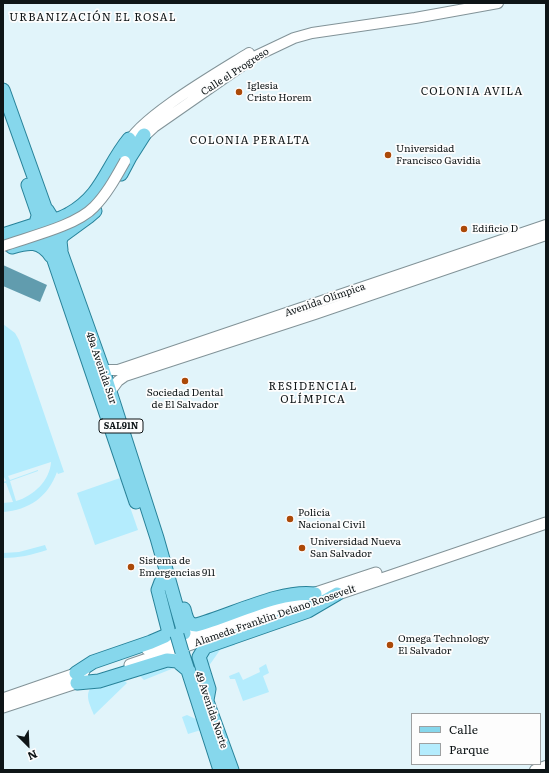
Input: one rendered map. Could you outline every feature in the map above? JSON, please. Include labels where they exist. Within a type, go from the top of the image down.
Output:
[{"type":"main road","name":"49a Avenida Sur","points":[[3,90],[44,220]]},
{"type":"main road","name":"49a Avenida Sur","points":[[3,112],[103,370],[186,651]]},
{"type":"main road","points":[[59,259],[60,241],[62,236],[88,217],[104,199],[112,189],[144,135]]},
{"type":"main road","points":[[67,231],[61,226],[61,221],[85,204],[94,195],[121,149],[129,139]]},
{"type":"main road","points":[[3,235],[44,220],[65,217]]},
{"type":"main road","points":[[25,228],[33,232],[34,237],[32,243]]},
{"type":"main road","points":[[3,250],[32,243],[44,248],[59,259]]},
{"type":"main road","name":"49a Avenida Sur","points":[[59,259],[147,534],[165,581]]},
{"type":"main road","name":"Alameda Franklin Delano Roosevelt","points":[[3,707],[77,678],[315,594],[546,516]]},
{"type":"main road","name":"Alameda Franklin Delano Roosevelt","points":[[3,699],[77,678],[337,594],[546,523]]},
{"type":"main road","points":[[77,678],[93,662],[168,634],[158,590],[165,581],[173,582],[177,586],[187,619],[190,624],[193,625],[200,624],[276,598],[304,592],[315,594]]},
{"type":"main road","points":[[207,700],[209,689],[199,657],[205,647],[308,611],[337,594]]},
{"type":"main road","name":"49 Avenida Norte","points":[[186,651],[207,700],[232,770]]},
{"type":"main road","name":"49 Avenida Norte","points":[[186,651],[189,671],[220,770]]},
{"type":"main road","points":[[77,678],[99,681],[167,660],[177,661],[189,671]]},
{"type":"street","name":"Calle el Progreso","points":[[44,220],[73,221],[91,210],[109,188],[123,160],[129,139],[139,129],[159,112],[252,51],[295,31],[413,14],[472,3]]},
{"type":"street","name":"Calle el Progreso","points":[[123,160],[144,135],[189,102],[256,56],[294,38],[312,33],[415,18],[498,3]]},
{"type":"street","points":[[3,239],[44,220]]},
{"type":"street","points":[[3,246],[44,220]]},
{"type":"street","name":"Avenida Olímpica","points":[[103,370],[118,370],[546,225]]},
{"type":"street","name":"Avenida Olímpica","points":[[110,392],[118,381],[125,376],[315,314],[546,235]]},
{"type":"street","points":[[535,770],[546,766]]},
{"type":"green space","points":[[3,324],[15,333],[19,340],[64,472],[58,474],[57,472],[48,489],[36,501],[12,511],[3,512],[3,503],[13,502],[6,483],[3,483],[6,481],[4,477],[3,478]],"holes":[[[51,462],[50,469],[44,481],[35,491],[23,499],[16,501],[10,481],[38,470],[10,480],[8,476]]]},
{"type":"green space","points":[[120,478],[138,530],[95,545],[77,493]]},
{"type":"green space","points":[[45,545],[47,550],[41,552],[20,557],[3,558],[3,553],[19,552]]},
{"type":"green space","points":[[234,641],[235,645],[220,650],[206,670],[204,653]]},
{"type":"green space","points":[[168,662],[179,666],[144,680],[136,672]]},
{"type":"green space","points":[[266,664],[269,673],[263,676],[269,692],[243,701],[235,679],[230,679],[229,676],[239,672],[243,680],[260,672],[259,668]]},
{"type":"green space","points":[[120,677],[127,683],[94,715],[88,698],[91,688]]},
{"type":"green space","points":[[187,715],[198,720],[201,730],[188,734],[182,717]]},
{"type":"shaded area","points":[[3,265],[47,285],[40,302],[3,286]]},
{"type":"place","name":"Iglesia Cristo Horem","points":[[239,92]]},
{"type":"place","name":"Universidad Francisco Gavidia","points":[[388,155]]},
{"type":"place","name":"Edificio D","points":[[464,229]]},
{"type":"place","name":"Sociedad Dental de El Salvador","points":[[185,381]]},
{"type":"place","name":"Policía Nacional Civil","points":[[290,519]]},
{"type":"place","name":"Universidad Nueva San Salvador","points":[[302,548]]},
{"type":"place","name":"Sistema de Emergencias 911","points":[[131,567]]},
{"type":"place","name":"Omega Technology El Salvador","points":[[390,645]]},
{"type":"district","name":"URBANIZACIÓN EL ROSAL","points":[[93,18]]},
{"type":"district","name":"COLONIA AVILA","points":[[472,92]]},
{"type":"district","name":"COLONIA PERALTA","points":[[250,141]]},
{"type":"district","name":"RESIDENCIAL OLÍMPICA","points":[[313,393]]}]
